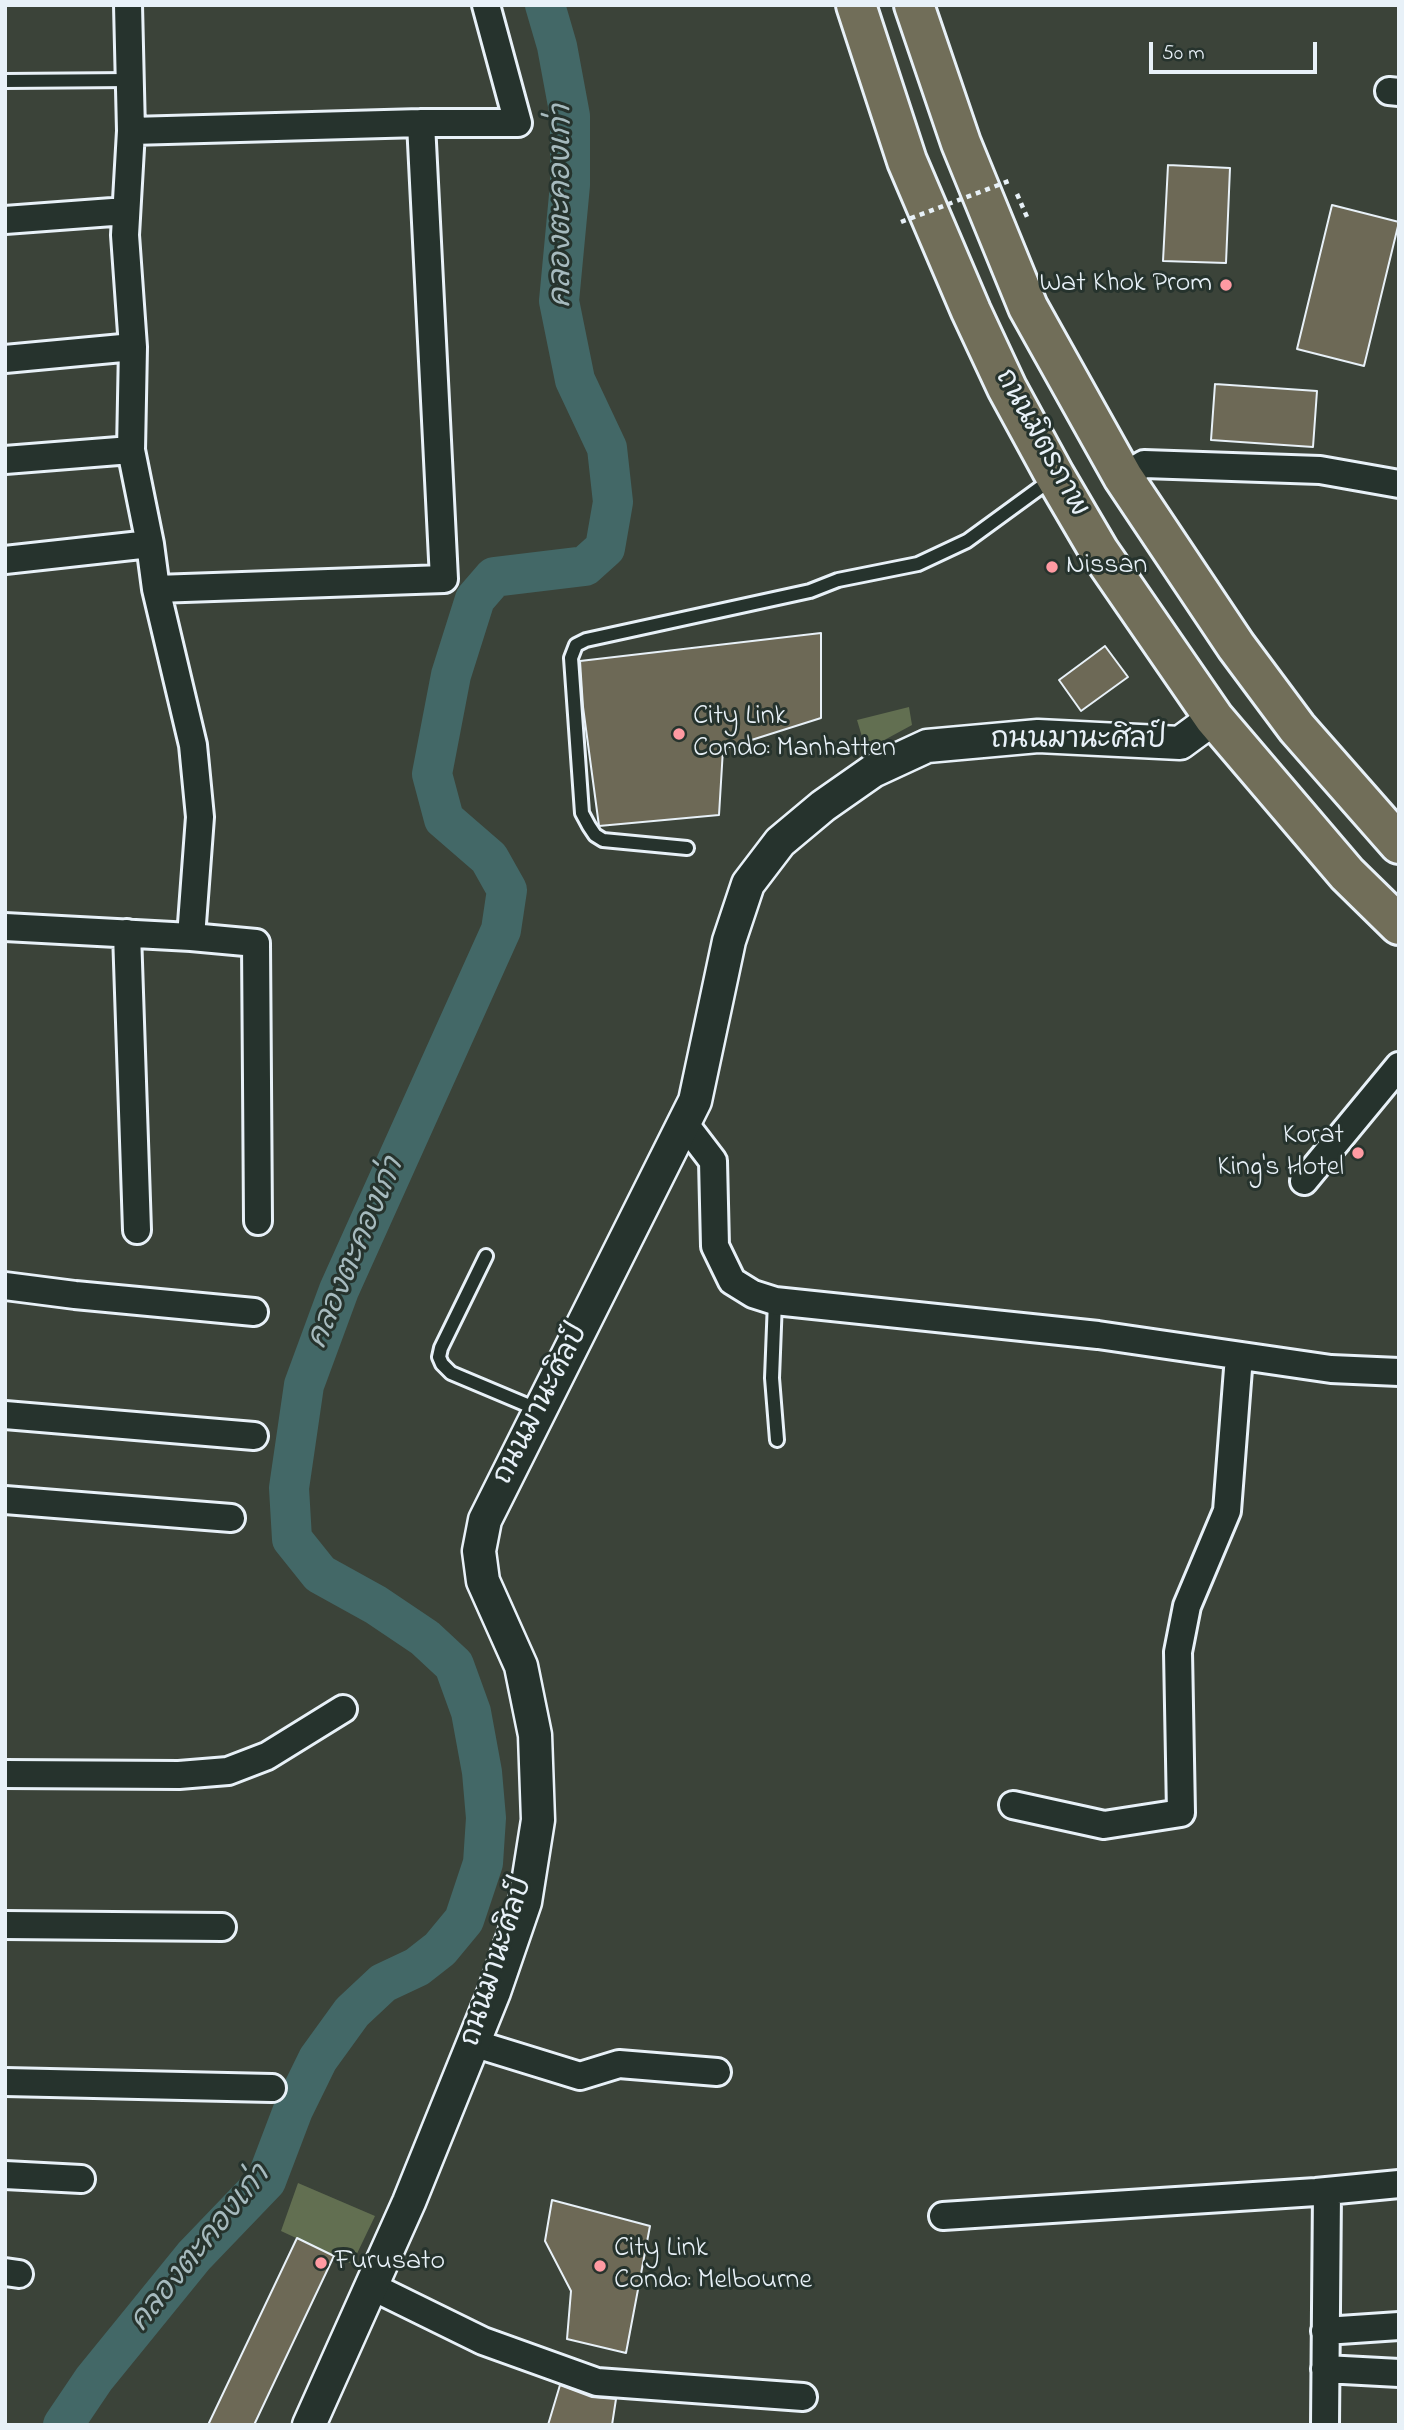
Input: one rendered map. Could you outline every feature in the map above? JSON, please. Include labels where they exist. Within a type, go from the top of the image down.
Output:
[{"type":"highway","name":"ถนนมิตรภาพ","points":[[856,5],[907,161],[965,299],[1007,388],[1099,551],[1214,718],[1347,874],[1399,925]]},
{"type":"highway","name":"ถนนมิตรภาพ","points":[[914,5],[961,143],[1028,307],[1123,477],[1236,646],[1297,729],[1399,844]]},
{"type":"street","points":[[128,5],[131,131],[125,234],[133,347],[131,450],[156,589],[193,745],[200,817],[191,937]]},
{"type":"street","points":[[131,131],[421,122],[518,123],[486,5]]},
{"type":"street","points":[[156,589],[444,579],[421,122]]},
{"type":"street","points":[[5,220],[125,211]]},
{"type":"street","points":[[5,359],[133,347]]},
{"type":"street","points":[[5,460],[131,450]]},
{"type":"street","points":[[1123,477],[1144,464],[1320,470],[1399,484]]},
{"type":"street","points":[[5,560],[150,544]]},
{"type":"street","name":"ถนนมานะศิลป์","points":[[309,2425],[409,2202],[494,1992],[525,1902],[538,1820],[535,1735],[521,1666],[482,1581],[479,1551],[485,1520],[695,1101],[729,941],[748,884],[780,842],[823,806],[873,771],[927,746],[1038,736],[1180,743],[1214,718]]},
{"type":"street","points":[[5,928],[127,933],[257,943],[258,1221]]},
{"type":"street","points":[[127,933],[137,1230]]},
{"type":"street","points":[[1304,1181],[1399,1066]]},
{"type":"street","points":[[684,1123],[713,1161],[715,1246],[732,1281],[753,1294],[775,1301],[1098,1335],[1331,1369],[1399,1372]]},
{"type":"street","points":[[5,1286],[254,1312]]},
{"type":"street","points":[[1013,1805],[1104,1825],[1181,1813],[1178,1652],[1187,1606],[1227,1511],[1239,1356]]},
{"type":"street","points":[[5,1415],[254,1436]]},
{"type":"street","points":[[5,1500],[231,1518]]},
{"type":"street","points":[[5,1774],[167,1775],[228,1771],[267,1756],[343,1709]]},
{"type":"street","points":[[5,1925],[222,1927]]},
{"type":"street","points":[[473,2043],[580,2076],[616,2064],[717,2072]]},
{"type":"street","points":[[5,2082],[272,2088]]},
{"type":"street","points":[[5,2175],[80,2179]]},
{"type":"street","points":[[943,2216],[1399,2184]]},
{"type":"street","points":[[1325,2425],[1327,2191]]},
{"type":"street","points":[[371,2286],[483,2341],[597,2382],[803,2397]]},
{"type":"street","points":[[1325,2331],[1399,2326]]},
{"type":"street","points":[[1325,2369],[1399,2373]]},
{"type":"lane","points":[[5,81],[130,80]]},
{"type":"lane","points":[[687,848],[603,840],[595,835],[589,826],[582,813],[570,658],[576,646],[586,640],[810,591],[838,580],[918,564],[967,541],[1055,476]]},
{"type":"lane","points":[[486,1256],[439,1357],[451,1373],[540,1411]]},
{"type":"lane","points":[[775,1301],[772,1378],[777,1440]]},
{"type":"path","points":[[901,222],[1009,181]]},
{"type":"path","points":[[1017,193],[1027,217]]},
{"type":"green space","points":[[909,707],[912,725],[866,750],[857,720]]},
{"type":"green space","points":[[298,2183],[375,2216],[352,2264],[281,2231]]},
{"type":"building","points":[[1168,165],[1230,168],[1226,263],[1163,261]]},
{"type":"building","points":[[1332,205],[1399,222],[1364,366],[1297,349]]},
{"type":"building","points":[[1215,384],[1317,391],[1313,447],[1211,440]]},
{"type":"building","name":"City Link Condo: Manhatten","points":[[821,633],[821,718],[723,749],[719,815],[599,826],[583,707],[580,661]]},
{"type":"building","points":[[1105,646],[1128,677],[1081,711],[1059,680]]},
{"type":"building","name":"City Link Condo: Melbourne","points":[[552,2200],[650,2226],[626,2353],[567,2339],[571,2291],[545,2241]]},
{"type":"building","points":[[297,2238],[334,2256],[254,2425],[208,2425]]},
{"type":"building","points":[[560,2385],[592,2397],[616,2399],[612,2425],[548,2425]]},
{"type":"waterway","name":"คลองตะคองเก่า","points":[[63,2425],[94,2379],[194,2256],[266,2181],[293,2110],[318,2059],[352,2012],[383,1983],[417,1967],[440,1949],[464,1920],[483,1863],[486,1818],[482,1772],[471,1712],[454,1665],[425,1638],[376,1605],[320,1574],[292,1539],[289,1488],[304,1385],[339,1290],[501,930],[507,890],[489,858],[444,819],[432,774],[451,675],[475,599],[494,577],[585,566],[605,548],[613,502],[607,448],[575,380],[559,301],[570,185],[570,116],[557,46],[545,5]]},
{"type":"place","name":"Wat Khok Prom","points":[[1226,285]]},
{"type":"place","name":"Nissan","points":[[1052,567]]},
{"type":"place","name":"City Link Condo: Manhatten","points":[[679,734]]},
{"type":"place","name":"Korat King's Hotel","points":[[1358,1153]]},
{"type":"place","name":"Furusato","points":[[321,2263]]},
{"type":"place","name":"City Link Condo: Melbourne","points":[[600,2266]]}]
